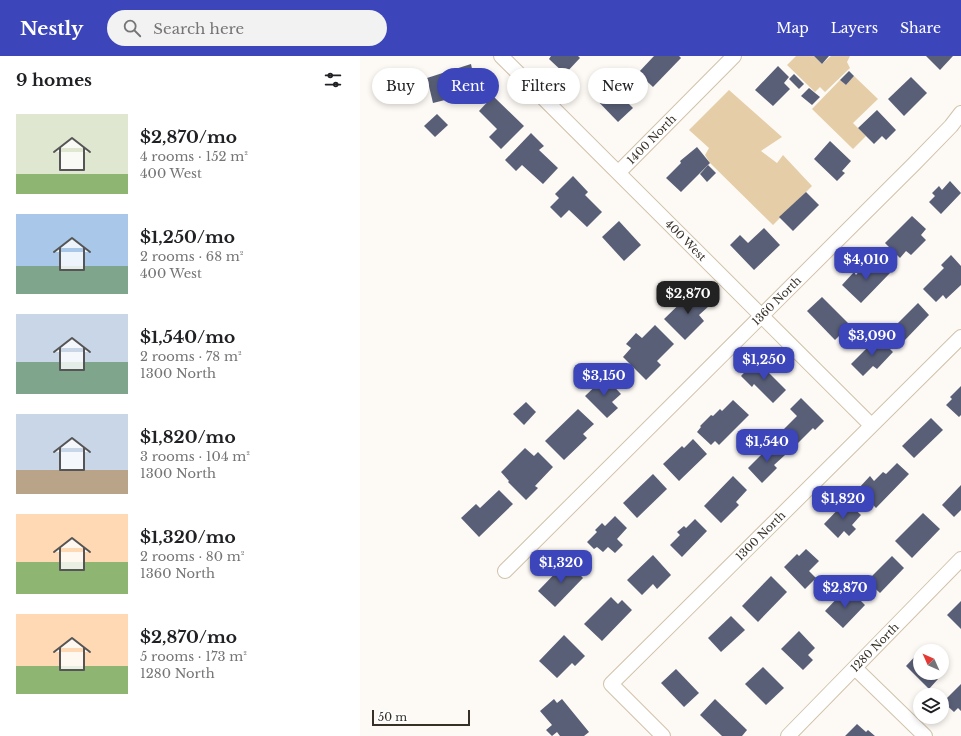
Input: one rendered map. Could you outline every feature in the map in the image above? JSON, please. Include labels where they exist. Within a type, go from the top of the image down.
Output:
[{"type":"street","name":"400 West","points":[[501,56],[619,172],[760,317],[871,425]]},
{"type":"street","name":"1400 North","points":[[619,172],[734,56]]},
{"type":"street","name":"1360 North","points":[[505,571],[951,126],[961,113]]},
{"type":"street","name":"1300 North","points":[[663,736],[611,684],[961,337]]},
{"type":"street","name":"1280 North","points":[[788,736],[961,559]]},
{"type":"street","points":[[855,668],[925,736]]},
{"type":"shaded area","points":[[796,56],[814,56],[822,64],[831,56],[850,56],[847,62],[850,68],[825,92],[820,87],[815,92],[787,65]]},
{"type":"shaded area","points":[[854,76],[878,99],[853,123],[866,136],[853,149],[812,109],[840,80],[846,85]]},
{"type":"shaded area","points":[[729,90],[782,137],[761,151],[777,163],[783,155],[812,186],[773,225],[710,163],[705,155],[709,148],[689,130]]},
{"type":"building","points":[[551,56],[578,56],[580,58],[571,68],[559,68],[549,59]]},
{"type":"building","points":[[654,56],[679,56],[681,58],[653,87],[648,82],[648,68],[643,68]]},
{"type":"building","points":[[814,56],[829,56],[822,64]]},
{"type":"building","points":[[926,56],[953,56],[940,70]]},
{"type":"building","points":[[471,64],[472,68],[458,68]]},
{"type":"building","points":[[778,66],[789,77],[784,83],[790,89],[773,106],[755,90]]},
{"type":"building","points":[[849,71],[854,76],[846,85],[840,80]]},
{"type":"building","points":[[794,74],[804,84],[799,89],[789,79]]},
{"type":"building","points":[[437,75],[437,102],[433,103],[429,86],[429,77]]},
{"type":"building","points":[[911,77],[927,93],[904,116],[888,99]]},
{"type":"building","points":[[809,88],[820,97],[812,105],[801,96]]},
{"type":"building","points":[[499,102],[524,126],[501,149],[489,137],[497,129],[479,111],[486,104],[499,104]]},
{"type":"building","points":[[601,104],[629,104],[633,108],[618,122]]},
{"type":"building","points":[[877,110],[896,130],[886,140],[882,136],[874,144],[858,128]]},
{"type":"building","points":[[437,114],[448,125],[435,137],[424,126]]},
{"type":"building","points":[[531,133],[544,146],[539,150],[558,168],[543,184],[522,165],[516,171],[505,160]]},
{"type":"building","points":[[830,141],[851,161],[842,171],[845,173],[837,181],[814,159]]},
{"type":"building","points":[[697,147],[710,163],[681,192],[666,178],[681,163],[680,161]]},
{"type":"building","points":[[708,165],[716,173],[707,182],[700,174]]},
{"type":"building","points":[[573,176],[588,192],[585,195],[602,212],[587,227],[569,210],[561,218],[550,207],[559,198],[555,194]]},
{"type":"building","points":[[950,181],[961,193],[941,214],[929,202],[935,196],[932,193],[939,186],[942,190]]},
{"type":"building","points":[[806,192],[819,205],[793,231],[779,217]]},
{"type":"building","points":[[912,216],[926,229],[921,235],[926,240],[911,255],[906,251],[900,258],[885,243]]},
{"type":"building","points":[[619,221],[641,245],[624,261],[602,237]]},
{"type":"building","points":[[764,228],[780,245],[754,270],[730,245],[740,235],[748,243]]},
{"type":"building","points":[[951,255],[961,266],[961,285],[946,299],[943,295],[936,302],[923,289],[944,268],[941,265]]},
{"type":"building","points":[[877,259],[890,273],[861,303],[842,285],[854,272],[856,275],[862,268],[865,271]]},
{"type":"building","points":[[694,290],[709,306],[699,315],[704,321],[685,340],[664,319]]},
{"type":"building","points":[[822,297],[850,325],[835,340],[807,311]]},
{"type":"building","points":[[918,303],[929,315],[904,341],[892,329]]},
{"type":"building","points":[[655,325],[674,344],[657,361],[661,365],[646,380],[623,357],[631,348],[626,344],[636,333],[642,338]]},
{"type":"building","points":[[878,337],[893,352],[877,369],[873,366],[863,376],[851,364]]},
{"type":"building","points":[[756,360],[786,390],[773,403],[754,384],[752,387],[741,376]]},
{"type":"building","points":[[605,377],[621,394],[612,402],[618,408],[607,418],[585,396]]},
{"type":"building","points":[[961,386],[961,415],[959,417],[946,405],[952,399],[950,397]]},
{"type":"building","points":[[801,398],[824,421],[815,430],[813,428],[795,446],[781,432],[797,416],[790,409]]},
{"type":"building","points":[[733,400],[749,415],[719,445],[715,441],[711,445],[697,432],[701,427],[700,426],[711,415],[713,416],[720,409],[722,411]]},
{"type":"building","points":[[526,402],[536,412],[524,425],[513,414]]},
{"type":"building","points":[[578,409],[594,424],[583,434],[587,438],[564,460],[545,441]]},
{"type":"building","points":[[931,418],[943,430],[914,458],[902,446]]},
{"type":"building","points":[[693,439],[707,454],[679,481],[663,464],[682,446],[684,448]]},
{"type":"building","points":[[773,443],[785,455],[774,465],[777,468],[762,483],[748,468]]},
{"type":"building","points":[[525,448],[534,456],[538,452],[553,467],[535,486],[538,488],[526,500],[508,482],[509,481],[501,472]]},
{"type":"building","points":[[897,463],[909,474],[876,508],[858,489],[870,476],[874,481],[883,472],[886,474]]},
{"type":"building","points":[[653,474],[667,489],[637,518],[623,503]]},
{"type":"building","points":[[733,476],[747,490],[736,502],[739,505],[721,523],[704,506]]},
{"type":"building","points":[[961,485],[961,510],[954,517],[942,505]]},
{"type":"building","points":[[499,490],[513,504],[479,537],[461,518],[476,504],[480,508]]},
{"type":"building","points":[[846,501],[861,515],[852,525],[856,529],[849,536],[844,531],[838,538],[824,524]]},
{"type":"building","points":[[923,513],[940,529],[912,558],[895,541]]},
{"type":"building","points":[[615,516],[627,528],[617,539],[623,545],[615,553],[608,547],[603,552],[597,547],[594,549],[587,542],[597,532],[595,530],[602,523],[605,526]]},
{"type":"building","points":[[695,519],[707,531],[682,557],[670,545],[680,535],[677,532],[684,526],[686,528]]},
{"type":"building","points":[[806,549],[819,561],[809,571],[816,578],[805,589],[784,567],[797,554],[799,556]]},
{"type":"building","points":[[653,555],[671,575],[657,589],[653,584],[642,595],[627,580]]},
{"type":"building","points":[[892,556],[904,568],[880,593],[867,581]]},
{"type":"building","points":[[567,561],[583,578],[555,607],[538,591]]},
{"type":"building","points":[[771,576],[787,592],[758,622],[742,606]]},
{"type":"building","points":[[843,592],[852,600],[856,596],[865,605],[843,628],[825,611]]},
{"type":"building","points":[[611,597],[618,604],[622,600],[632,610],[602,641],[584,624]]},
{"type":"building","points":[[961,601],[961,629],[947,615]]},
{"type":"building","points":[[731,616],[745,630],[721,652],[708,638]]},
{"type":"building","points":[[799,631],[815,648],[808,655],[813,660],[803,670],[781,649]]},
{"type":"building","points":[[564,635],[585,656],[575,666],[572,663],[557,678],[539,661]]},
{"type":"building","points":[[913,658],[913,673],[906,666]]},
{"type":"building","points":[[763,667],[784,688],[766,705],[745,684]]},
{"type":"building","points":[[676,669],[699,693],[684,707],[661,683]]},
{"type":"building","points":[[920,680],[937,680],[930,688]]},
{"type":"building","points":[[961,684],[961,711],[958,708],[954,712],[949,707],[949,696]]},
{"type":"building","points":[[554,699],[557,703],[562,699],[589,732],[584,736],[560,736],[557,732],[552,736],[546,730],[552,725],[540,711]]},
{"type":"building","points":[[715,699],[747,730],[742,736],[722,736],[700,715]]},
{"type":"building","points":[[857,724],[866,732],[868,730],[875,736],[845,736]]}]
